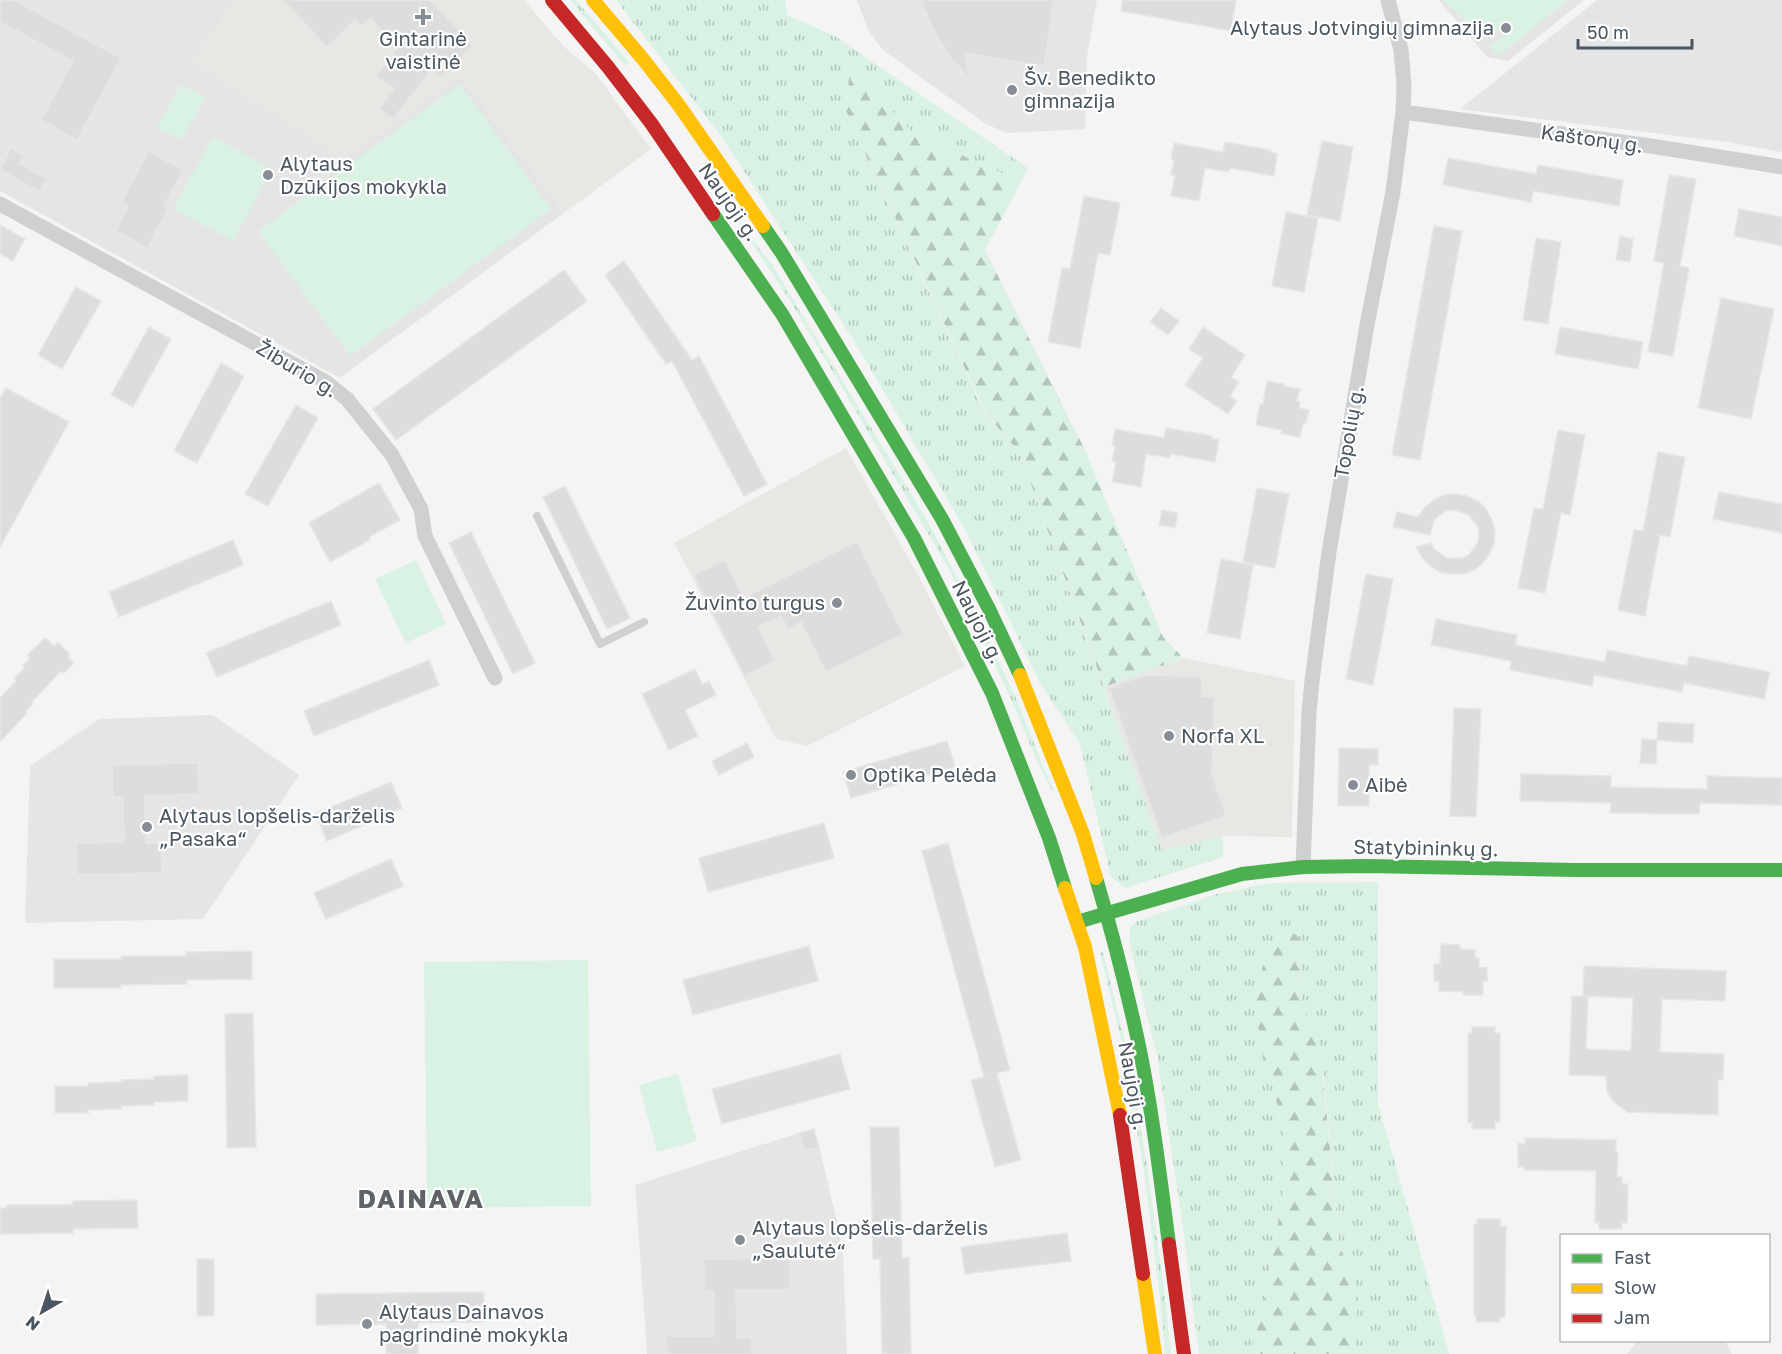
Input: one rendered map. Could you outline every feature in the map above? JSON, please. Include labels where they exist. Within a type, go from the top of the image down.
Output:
[{"type":"main road","name":"Naujoji g.","points":[[552,0],[602,60],[664,113],[786,261],[942,519],[1023,680],[1083,834],[1108,913],[1142,1066],[1156,1148],[1184,1354]]},
{"type":"main road","name":"Naujoji g.","points":[[593,0],[643,59],[664,113],[914,538],[992,693],[1049,838],[1085,947],[1118,1104],[1155,1354]]},
{"type":"main road","name":"Statybininkų g.","points":[[1077,922],[1242,874],[1303,867],[1782,870]]},
{"type":"street","name":"Topolių g.","points":[[1303,867],[1312,681],[1329,552],[1367,325],[1393,192],[1402,112],[1404,85],[1401,50],[1388,0]]},
{"type":"street","name":"Kaštonų g.","points":[[1402,112],[1651,146],[1782,167]]},
{"type":"street","name":"Žiburio g.","points":[[0,204],[326,382],[347,399],[392,455],[421,509],[425,537],[495,678]]},
{"type":"lane","points":[[537,516],[600,644],[644,622]]},
{"type":"shaded area","name":"Alytaus Dzūkijos mokykla","points":[[0,0],[235,0],[192,61],[344,159],[460,75],[564,213],[340,378],[0,191]]},
{"type":"shaded area","points":[[235,0],[524,0],[563,46],[596,74],[651,149],[564,213],[460,75],[344,159],[192,61]]},
{"type":"shaded area","name":"Šv. Benedikto gimnazija","points":[[857,0],[1097,0],[1087,56],[1085,129],[1007,133],[984,123],[883,50],[868,30]]},
{"type":"shaded area","name":"Alytaus Jotvingių gimnazija","points":[[1439,0],[1584,0],[1508,61],[1487,57]]},
{"type":"shaded area","points":[[1597,0],[1782,0],[1782,152],[1727,142],[1460,109]]},
{"type":"shaded area","points":[[846,448],[917,573],[965,666],[807,746],[776,739],[674,543]]},
{"type":"shaded area","points":[[1183,658],[1295,681],[1292,837],[1223,836],[1162,851],[1104,687]]},
{"type":"shaded area","name":"Alytaus lopšelis-darželis „Pasaka“","points":[[213,715],[299,775],[203,919],[25,923],[30,766],[99,719]]},
{"type":"shaded area","name":"Alytaus lopšelis-darželis „Saulutė“","points":[[799,1133],[804,1151],[819,1147],[838,1225],[843,1254],[847,1354],[647,1354],[635,1185]]},
{"type":"shaded area","points":[[1636,1342],[1726,1342],[1732,1354],[1627,1354]]},
{"type":"green space","points":[[570,0],[576,0],[629,62],[625,66]]},
{"type":"green space","points":[[616,0],[785,0],[787,15],[833,35],[1028,168],[1021,182],[913,133],[850,69],[846,111],[985,414],[1020,453],[1162,850],[1223,836],[1223,857],[1125,888],[1111,877],[1080,744],[1040,683],[966,531],[854,341],[721,136]]},
{"type":"green space","name":"Alytaus Jotvingių gimnazija","points":[[1443,0],[1568,0],[1498,56],[1490,47],[1510,30],[1493,30],[1466,21]]},
{"type":"green space","points":[[850,68],[913,133],[1021,182],[985,250],[1084,448],[1163,637],[1183,658],[1104,687],[1020,453],[986,414],[846,111]]},
{"type":"green space","points":[[181,84],[205,97],[182,140],[157,127]]},
{"type":"green space","points":[[460,84],[551,209],[350,356],[258,231]]},
{"type":"green space","points":[[213,137],[272,169],[233,241],[173,209]]},
{"type":"green space","points":[[738,222],[771,263],[926,518],[980,621],[1016,698],[1055,796],[1039,766],[1011,699],[950,571],[792,304]]},
{"type":"green space","points":[[416,560],[446,624],[406,643],[375,579]]},
{"type":"green space","points":[[1378,882],[1378,1103],[1449,1354],[1354,1354],[1356,1281],[1345,1261],[1339,1242],[1324,1077],[1299,990],[1301,959],[1261,1049],[1273,1084],[1284,1134],[1282,1199],[1264,1304],[1250,1354],[1199,1354],[1182,1220],[1157,1056],[1129,942],[1130,928],[1135,922],[1217,894],[1270,883]]},
{"type":"green space","points":[[1287,932],[1297,935],[1301,944],[1299,990],[1320,1045],[1339,1242],[1345,1261],[1356,1281],[1358,1298],[1354,1354],[1250,1354],[1264,1304],[1282,1199],[1284,1134],[1273,1085],[1261,1049],[1256,1007],[1266,951],[1275,937]]},
{"type":"green space","points":[[1103,952],[1125,1042],[1147,1164],[1171,1354],[1165,1354],[1143,1165],[1122,1043],[1100,953]]},
{"type":"green space","points":[[588,960],[591,1206],[427,1208],[424,962]]},
{"type":"green space","points":[[678,1074],[697,1141],[657,1152],[639,1085]]},
{"type":"building","points":[[0,0],[14,0],[121,58],[77,140],[41,120],[73,61],[0,22]]},
{"type":"building","points":[[283,0],[430,0],[472,46],[439,77],[432,69],[393,119],[379,108],[394,89],[376,76],[398,48],[370,18],[361,26],[355,20],[327,47]]},
{"type":"building","points":[[921,0],[1054,0],[1044,66],[965,53],[969,79],[948,54],[933,29]]},
{"type":"building","points":[[1123,0],[1236,0],[1231,31],[1121,11]]},
{"type":"building","points":[[1322,141],[1353,147],[1340,221],[1307,215]]},
{"type":"building","points":[[1225,142],[1271,150],[1270,152],[1277,154],[1274,176],[1230,168],[1229,172],[1205,168],[1199,201],[1171,196],[1175,175],[1171,175],[1174,143],[1223,152]]},
{"type":"building","points":[[11,148],[24,156],[19,163],[47,179],[39,192],[0,170]]},
{"type":"building","points":[[149,151],[183,170],[164,206],[168,209],[147,248],[116,231],[128,207],[121,203]]},
{"type":"building","points":[[1448,158],[1536,174],[1538,165],[1623,180],[1619,206],[1533,191],[1531,202],[1443,185]]},
{"type":"building","points":[[1669,175],[1696,179],[1680,266],[1689,268],[1673,356],[1648,352],[1664,263],[1654,261]]},
{"type":"building","points":[[1084,196],[1120,203],[1110,255],[1098,253],[1080,348],[1048,342],[1062,268],[1070,269]]},
{"type":"building","points":[[1739,209],[1782,217],[1782,246],[1734,236]]},
{"type":"building","points":[[1286,212],[1318,218],[1304,292],[1272,286]]},
{"type":"building","points":[[0,225],[25,239],[13,261],[0,254]]},
{"type":"building","points":[[1434,226],[1462,231],[1420,460],[1392,455]]},
{"type":"building","points":[[1620,236],[1633,239],[1630,262],[1616,260]]},
{"type":"building","points":[[1536,238],[1561,242],[1548,324],[1523,320]]},
{"type":"building","points":[[624,261],[692,360],[699,356],[767,484],[744,496],[672,361],[666,364],[605,275]]},
{"type":"building","points":[[564,270],[587,301],[396,440],[373,409]]},
{"type":"building","points":[[76,287],[101,301],[62,369],[38,355]]},
{"type":"building","points":[[1721,298],[1774,309],[1751,419],[1698,408]]},
{"type":"building","points":[[1161,308],[1179,321],[1168,335],[1150,322]]},
{"type":"building","points":[[149,327],[171,339],[133,407],[111,395]]},
{"type":"building","points":[[1203,327],[1245,355],[1231,377],[1239,382],[1230,396],[1237,401],[1228,414],[1185,385],[1203,358],[1189,349]]},
{"type":"building","points":[[1560,327],[1643,342],[1638,369],[1555,354]]},
{"type":"building","points":[[221,363],[244,376],[197,463],[174,451]]},
{"type":"building","points":[[1267,381],[1300,389],[1297,401],[1300,402],[1299,408],[1309,410],[1300,437],[1281,434],[1282,430],[1256,425]]},
{"type":"building","points":[[6,388],[69,422],[0,547],[0,399]]},
{"type":"building","points":[[296,405],[318,418],[268,506],[245,494]]},
{"type":"building","points":[[1166,428],[1212,436],[1219,440],[1215,462],[1171,454],[1170,458],[1146,454],[1141,487],[1112,482],[1116,462],[1112,461],[1115,429],[1164,438]]},
{"type":"building","points":[[1558,430],[1585,435],[1570,515],[1561,513],[1545,593],[1518,588],[1534,508],[1543,509]]},
{"type":"building","points":[[1658,452],[1685,457],[1670,537],[1660,535],[1645,616],[1618,610],[1634,530],[1643,531]]},
{"type":"building","points":[[379,483],[400,520],[330,562],[309,523]]},
{"type":"building","points":[[565,486],[630,618],[607,629],[543,497]]},
{"type":"building","points":[[1257,488],[1289,494],[1275,568],[1243,562]]},
{"type":"building","points":[[1719,492],[1782,504],[1782,533],[1713,519]]},
{"type":"building","points":[[1456,494],[1478,501],[1486,509],[1495,531],[1494,543],[1483,563],[1463,574],[1440,572],[1430,566],[1416,547],[1431,543],[1434,549],[1447,558],[1462,558],[1469,555],[1478,542],[1479,535],[1478,527],[1469,515],[1454,510],[1446,511],[1434,520],[1430,535],[1393,527],[1397,512],[1418,517],[1434,500],[1444,495]]},
{"type":"building","points":[[1162,510],[1178,513],[1175,528],[1159,525]]},
{"type":"building","points":[[471,532],[535,663],[513,674],[449,543]]},
{"type":"building","points":[[233,540],[243,565],[119,617],[109,592]]},
{"type":"building","points":[[857,541],[903,634],[826,672],[801,622],[788,629],[781,616],[758,627],[775,661],[744,676],[694,575],[725,560],[744,598]]},
{"type":"building","points":[[1221,559],[1253,565],[1240,639],[1207,633]]},
{"type":"building","points":[[1366,574],[1393,579],[1373,685],[1346,679]]},
{"type":"building","points":[[331,601],[341,625],[217,677],[206,653]]},
{"type":"building","points":[[1436,619],[1517,635],[1515,645],[1605,662],[1607,650],[1687,666],[1689,656],[1770,672],[1764,699],[1684,683],[1682,692],[1594,675],[1592,686],[1510,670],[1511,661],[1431,645]]},
{"type":"building","points":[[45,638],[54,646],[58,642],[70,654],[68,657],[74,663],[64,673],[61,671],[31,703],[33,704],[25,712],[27,713],[0,742],[0,698],[16,681],[14,679],[30,658],[27,655]]},
{"type":"building","points":[[429,660],[439,685],[314,736],[304,711]]},
{"type":"building","points":[[695,669],[702,684],[709,681],[716,695],[685,710],[698,736],[669,750],[642,694]]},
{"type":"building","name":"Norfa XL","points":[[1145,675],[1202,677],[1201,697],[1214,697],[1212,775],[1226,816],[1162,838],[1109,688]]},
{"type":"building","points":[[1454,708],[1481,709],[1476,817],[1450,816]]},
{"type":"building","points":[[1658,722],[1694,724],[1693,743],[1657,740]]},
{"type":"building","points":[[1642,739],[1657,740],[1656,764],[1640,763]]},
{"type":"building","points":[[947,741],[955,767],[851,798],[843,772]]},
{"type":"building","points":[[747,743],[754,757],[719,775],[712,761]]},
{"type":"building","name":"Aibė","points":[[1339,748],[1378,749],[1378,765],[1369,765],[1369,806],[1338,806]]},
{"type":"building","points":[[198,763],[199,794],[145,796],[146,843],[161,843],[162,873],[77,875],[76,843],[124,842],[123,797],[113,797],[112,765]]},
{"type":"building","points":[[1521,774],[1611,776],[1611,787],[1707,789],[1707,776],[1782,778],[1782,805],[1700,803],[1699,814],[1610,813],[1611,803],[1520,801]]},
{"type":"building","points":[[391,782],[402,808],[327,841],[315,814]]},
{"type":"building","points":[[824,823],[834,858],[708,892],[699,858]]},
{"type":"building","points":[[948,843],[1010,1070],[997,1073],[1021,1160],[995,1167],[971,1080],[984,1077],[922,851]]},
{"type":"building","points":[[391,859],[403,886],[326,919],[314,893]]},
{"type":"building","points":[[1441,944],[1460,945],[1460,949],[1475,950],[1475,958],[1479,958],[1479,967],[1487,968],[1487,981],[1483,981],[1483,995],[1463,995],[1463,992],[1439,991],[1439,981],[1434,981],[1434,964],[1440,964]]},
{"type":"building","points":[[809,946],[818,981],[693,1015],[683,980]]},
{"type":"building","points":[[252,951],[252,979],[187,980],[187,984],[121,985],[121,988],[54,988],[54,959],[121,959],[121,956],[186,956],[186,952]]},
{"type":"building","points":[[1584,966],[1726,971],[1725,1001],[1662,999],[1660,1052],[1724,1054],[1723,1080],[1718,1080],[1718,1115],[1628,1112],[1614,1102],[1607,1092],[1606,1076],[1569,1075],[1572,996],[1583,996]],"holes":[[[1588,996],[1633,998],[1631,1051],[1586,1049]]]},
{"type":"building","points":[[253,1013],[256,1147],[227,1148],[225,1014]]},
{"type":"building","points":[[1472,1027],[1495,1027],[1495,1033],[1500,1033],[1500,1122],[1495,1122],[1495,1129],[1472,1129],[1472,1123],[1468,1123],[1468,1033],[1472,1033]]},
{"type":"building","points":[[840,1054],[850,1089],[722,1124],[712,1089]]},
{"type":"building","points":[[188,1075],[188,1101],[154,1102],[154,1105],[121,1106],[121,1109],[88,1110],[89,1113],[55,1113],[55,1086],[88,1086],[88,1083]]},
{"type":"building","points":[[870,1127],[899,1127],[902,1258],[909,1258],[911,1354],[882,1354],[880,1259],[873,1259]]},
{"type":"building","points":[[814,1129],[819,1147],[804,1151],[799,1133]]},
{"type":"building","points":[[1525,1138],[1616,1140],[1617,1177],[1622,1177],[1622,1184],[1628,1184],[1627,1223],[1622,1223],[1622,1229],[1599,1229],[1599,1223],[1595,1223],[1596,1171],[1524,1170],[1524,1167],[1518,1167],[1518,1143],[1525,1144]]},
{"type":"building","points":[[137,1200],[138,1228],[73,1229],[73,1233],[0,1234],[0,1208],[7,1208],[7,1205],[73,1205],[72,1201]]},
{"type":"building","points":[[1477,1219],[1501,1219],[1500,1226],[1506,1226],[1505,1317],[1500,1317],[1500,1322],[1476,1322],[1476,1315],[1474,1315],[1474,1224],[1477,1225]]},
{"type":"building","points":[[1067,1233],[1071,1261],[965,1274],[961,1247]]},
{"type":"building","points":[[790,1258],[790,1290],[736,1290],[737,1338],[752,1338],[752,1354],[667,1354],[666,1336],[714,1336],[714,1291],[704,1291],[704,1259]]},
{"type":"building","points":[[197,1259],[214,1259],[214,1316],[197,1316]]},
{"type":"building","name":"Alytaus Dainavos pagrindinė mokykla","points":[[484,1292],[484,1322],[418,1323],[418,1354],[386,1354],[386,1324],[316,1325],[316,1294]]},
{"type":"traffic: fast","points":[[713,214],[782,314],[914,538],[992,693],[1049,838],[1065,888]]},
{"type":"traffic: fast","points":[[763,226],[781,252],[942,519],[1020,675]]},
{"type":"traffic: fast","points":[[1077,922],[1242,874],[1303,867],[1782,870]]},
{"type":"traffic: fast","points":[[1096,878],[1143,1066],[1169,1244]]},
{"type":"traffic: slow","points":[[593,0],[678,104],[763,226]]},
{"type":"traffic: slow","points":[[1020,675],[1083,834],[1096,878]]},
{"type":"traffic: slow","points":[[1065,888],[1085,947],[1120,1115]]},
{"type":"traffic: slow","points":[[1143,1274],[1155,1354]]},
{"type":"traffic: jam","points":[[552,0],[651,123],[713,214]]},
{"type":"traffic: jam","points":[[1120,1115],[1143,1274]]},
{"type":"traffic: jam","points":[[1169,1244],[1184,1354]]},
{"type":"place","name":"Gintarinė vaistinė","points":[[423,17]]},
{"type":"place","name":"Alytaus Jotvingių gimnazija","points":[[1506,28]]},
{"type":"place","name":"Šv. Benedikto gimnazija","points":[[1012,90]]},
{"type":"place","name":"Alytaus Dzūkijos mokykla","points":[[268,175]]},
{"type":"place","name":"Žuvinto turgus","points":[[837,603]]},
{"type":"place","name":"Norfa XL","points":[[1169,736]]},
{"type":"place","name":"Optika Pelėda","points":[[851,775]]},
{"type":"place","name":"Aibė","points":[[1353,785]]},
{"type":"place","name":"Alytaus lopšelis-darželis „Pasaka“","points":[[147,827]]},
{"type":"place","name":"Alytaus lopšelis-darželis „Saulutė“","points":[[740,1240]]},
{"type":"place","name":"Alytaus Dainavos pagrindinė mokykla","points":[[367,1324]]},
{"type":"district","name":"DAINAVA","points":[[421,1199]]}]
